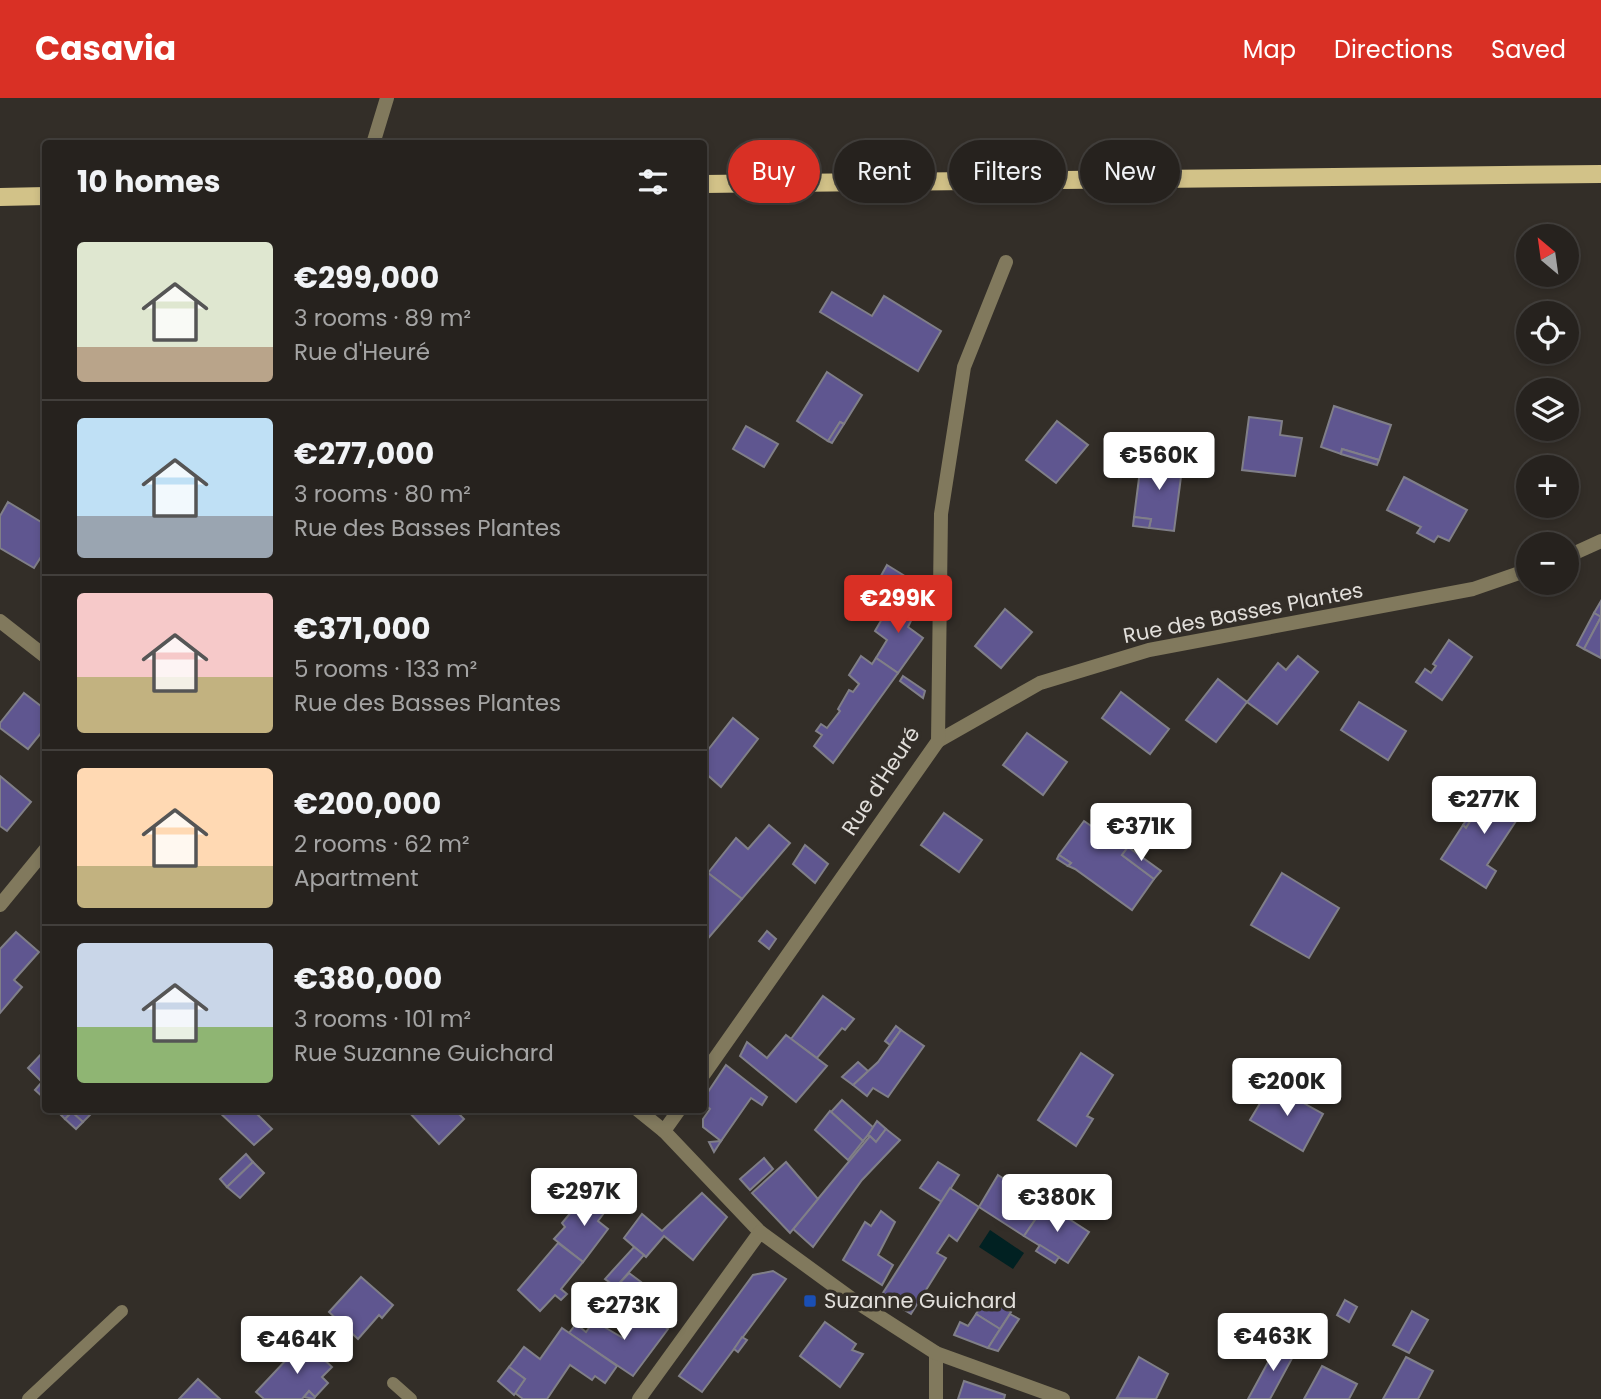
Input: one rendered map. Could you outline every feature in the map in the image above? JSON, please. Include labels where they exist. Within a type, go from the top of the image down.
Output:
[{"type":"main road","points":[[707,184],[1601,174]]},
{"type":"main road","points":[[0,197],[42,197]]},
{"type":"street","points":[[374,140],[387,98]]},
{"type":"street","name":"Rue d'Heuré","points":[[707,1070],[938,741],[941,514],[964,367],[1006,262]]},
{"type":"street","points":[[1579,551],[1601,541]]},
{"type":"street","name":"Rue des Basses Plantes","points":[[938,741],[1040,683],[1149,650],[1473,589],[1516,574]]},
{"type":"street","points":[[0,621],[42,654]]},
{"type":"street","points":[[0,905],[42,854]]},
{"type":"street","points":[[642,1113],[664,1131],[760,1232],[852,1299],[936,1353],[1063,1399]]},
{"type":"street","points":[[664,1131],[677,1113]]},
{"type":"street","points":[[639,1399],[760,1232]]},
{"type":"street","points":[[936,1353],[936,1399]]},
{"type":"lane","points":[[28,1399],[122,1311]]},
{"type":"lane","points":[[393,1383],[411,1399]]},
{"type":"water","points":[[990,1230],[1024,1253],[1013,1269],[979,1247]]},
{"type":"building","points":[[832,292],[872,316],[884,296],[941,331],[918,371],[820,312]]},
{"type":"building","points":[[827,372],[862,395],[844,424],[840,422],[828,441],[797,421]]},
{"type":"building","points":[[1334,406],[1391,425],[1379,460],[1342,449],[1341,454],[1321,447]]},
{"type":"building","points":[[1249,417],[1282,421],[1280,435],[1302,438],[1295,476],[1242,470]]},
{"type":"building","points":[[1057,421],[1088,445],[1056,483],[1026,460]]},
{"type":"building","points":[[840,422],[844,424],[832,443],[828,441]]},
{"type":"building","points":[[746,426],[778,444],[764,467],[733,449]]},
{"type":"building","points":[[1342,449],[1379,460],[1377,465],[1341,454]]},
{"type":"building","points":[[1142,455],[1183,461],[1174,531],[1149,528],[1151,519],[1134,517]]},
{"type":"building","points":[[1404,477],[1467,510],[1449,541],[1438,536],[1434,542],[1417,533],[1421,527],[1387,510]]},
{"type":"building","points":[[8,502],[42,523],[42,555],[34,568],[0,548],[0,516]]},
{"type":"building","points":[[1134,517],[1151,519],[1149,528],[1133,526]]},
{"type":"building","points":[[887,565],[913,581],[910,587],[901,583],[893,595],[876,585]]},
{"type":"building","points":[[896,595],[917,608],[908,627],[923,638],[898,673],[876,658],[887,640],[875,631]]},
{"type":"building","points":[[1601,601],[1601,617],[1594,613]]},
{"type":"building","points":[[1005,609],[1032,632],[1001,668],[975,646]]},
{"type":"building","points":[[1594,613],[1601,617],[1584,649],[1577,645]]},
{"type":"building","points":[[1601,617],[1601,658],[1584,649]]},
{"type":"building","points":[[1449,640],[1472,657],[1442,700],[1416,682],[1425,669],[1431,673],[1436,666],[1433,664]]},
{"type":"building","points":[[861,656],[872,664],[876,658],[898,673],[833,763],[814,746],[822,735],[816,731],[821,724],[827,728],[840,711],[838,709],[849,690],[853,692],[859,684],[849,675]]},
{"type":"building","points":[[1298,656],[1318,672],[1277,724],[1247,702],[1278,663],[1286,670]]},
{"type":"building","points":[[903,676],[925,691],[923,698],[900,681]]},
{"type":"building","points":[[1218,679],[1247,702],[1216,742],[1186,720]]},
{"type":"building","points":[[1121,692],[1169,729],[1150,754],[1102,718]]},
{"type":"building","points":[[24,693],[42,707],[42,732],[28,749],[0,728],[0,723]]},
{"type":"building","points":[[1359,702],[1406,731],[1388,760],[1341,730]]},
{"type":"building","points":[[733,718],[758,739],[721,787],[707,775],[707,751]]},
{"type":"building","points":[[1027,733],[1067,762],[1043,795],[1003,765]]},
{"type":"building","points":[[0,776],[31,802],[7,831],[0,826]]},
{"type":"building","points":[[1490,783],[1493,785],[1466,828],[1463,825]]},
{"type":"building","points":[[1493,785],[1526,806],[1487,865],[1496,871],[1486,888],[1441,859],[1463,825],[1466,828]]},
{"type":"building","points":[[944,813],[982,840],[959,872],[921,845]]},
{"type":"building","points":[[1084,821],[1100,832],[1102,829],[1128,847],[1122,855],[1154,879],[1132,910],[1068,866],[1071,863],[1059,855]]},
{"type":"building","points":[[769,825],[790,843],[742,899],[708,873],[736,838],[748,849]]},
{"type":"building","points":[[805,845],[828,864],[815,883],[793,864]]},
{"type":"building","points":[[1128,847],[1161,871],[1154,879],[1122,855]]},
{"type":"building","points":[[1059,855],[1071,863],[1068,866],[1057,859]]},
{"type":"building","points":[[1282,873],[1339,908],[1309,958],[1251,925]]},
{"type":"building","points":[[707,874],[742,899],[707,940]]},
{"type":"building","points":[[767,931],[776,939],[769,949],[759,941]]},
{"type":"building","points":[[16,932],[39,952],[14,980],[22,987],[0,1013],[0,949]]},
{"type":"building","points":[[823,996],[854,1019],[845,1030],[842,1028],[817,1058],[791,1039]]},
{"type":"building","points":[[896,1026],[901,1030],[890,1045],[885,1041]]},
{"type":"building","points":[[901,1030],[924,1046],[888,1097],[873,1088],[867,1096],[853,1085],[878,1062]]},
{"type":"building","points":[[786,1035],[827,1066],[796,1102],[740,1056],[747,1042],[767,1058]]},
{"type":"building","points":[[42,1053],[42,1082],[28,1068]]},
{"type":"building","points":[[1081,1053],[1113,1075],[1087,1116],[1093,1119],[1076,1146],[1038,1120]]},
{"type":"building","points":[[858,1062],[868,1071],[853,1085],[842,1077]]},
{"type":"building","points":[[726,1065],[767,1097],[762,1105],[751,1098],[721,1141],[703,1127],[703,1119],[710,1109],[707,1106],[708,1092]]},
{"type":"building","points":[[42,1082],[42,1096],[35,1090]]},
{"type":"building","points":[[1271,1085],[1323,1114],[1303,1151],[1250,1120]]},
{"type":"building","points":[[842,1100],[874,1128],[863,1141],[831,1112]]},
{"type":"building","points":[[830,1111],[863,1141],[848,1160],[815,1130]]},
{"type":"building","points":[[59,1113],[71,1113],[65,1119]]},
{"type":"building","points":[[72,1113],[92,1113],[83,1122]]},
{"type":"building","points":[[73,1113],[83,1122],[76,1129],[65,1119]]},
{"type":"building","points":[[220,1113],[256,1113],[272,1129],[254,1145]]},
{"type":"building","points":[[410,1113],[458,1113],[464,1119],[439,1144]]},
{"type":"building","points":[[877,1121],[886,1129],[876,1142],[868,1135]]},
{"type":"building","points":[[886,1129],[900,1140],[862,1180],[813,1247],[793,1229],[870,1136],[876,1142]]},
{"type":"building","points":[[721,1141],[714,1152],[709,1142]]},
{"type":"building","points":[[246,1154],[253,1162],[227,1187],[220,1179]]},
{"type":"building","points":[[764,1158],[773,1169],[750,1190],[740,1179]]},
{"type":"building","points":[[253,1162],[264,1173],[240,1198],[227,1187]]},
{"type":"building","points":[[786,1162],[818,1199],[790,1233],[752,1193]]},
{"type":"building","points":[[938,1162],[959,1175],[942,1202],[920,1188]]},
{"type":"building","points":[[998,1175],[1045,1205],[1024,1236],[979,1207]]},
{"type":"building","points":[[950,1188],[979,1207],[957,1241],[949,1235],[937,1253],[946,1258],[911,1314],[881,1296]]},
{"type":"building","points":[[589,1191],[593,1194],[582,1209],[577,1205]]},
{"type":"building","points":[[595,1192],[610,1205],[598,1221],[608,1229],[583,1262],[554,1239],[565,1227],[562,1223],[577,1205],[582,1209]]},
{"type":"building","points":[[702,1193],[727,1217],[693,1260],[664,1236],[646,1257],[624,1238],[642,1214],[662,1231]]},
{"type":"building","points":[[1046,1204],[1089,1232],[1068,1263],[1024,1236]]},
{"type":"building","points":[[881,1211],[895,1222],[878,1255],[893,1265],[882,1285],[843,1260],[865,1222],[871,1226]]},
{"type":"building","points":[[558,1243],[583,1262],[561,1289],[567,1294],[561,1300],[555,1295],[540,1311],[518,1290]]},
{"type":"building","points":[[1040,1245],[1059,1257],[1055,1263],[1036,1251]]},
{"type":"building","points":[[634,1247],[644,1255],[616,1287],[605,1279]]},
{"type":"building","points":[[773,1271],[786,1279],[702,1392],[679,1376],[753,1275]]},
{"type":"building","points":[[629,1273],[657,1294],[644,1310],[616,1287]]},
{"type":"building","points":[[361,1277],[393,1305],[382,1318],[379,1315],[358,1339],[329,1312]]},
{"type":"building","points":[[986,1298],[1011,1312],[1000,1329],[976,1314]]},
{"type":"building","points":[[1345,1300],[1357,1307],[1349,1322],[1337,1315]]},
{"type":"building","points":[[644,1310],[668,1329],[633,1376],[569,1333],[576,1324],[586,1332],[594,1321],[623,1338]]},
{"type":"building","points":[[1412,1311],[1428,1320],[1409,1353],[1393,1345]]},
{"type":"building","points":[[976,1314],[1000,1329],[988,1348],[954,1335],[960,1322],[968,1326]]},
{"type":"building","points":[[1010,1314],[1019,1319],[998,1351],[988,1348]]},
{"type":"building","points":[[1290,1319],[1304,1326],[1293,1349],[1278,1341]]},
{"type":"building","points":[[825,1322],[856,1344],[852,1350],[863,1354],[840,1387],[800,1356]]},
{"type":"building","points":[[562,1328],[617,1366],[605,1383],[595,1376],[592,1380],[570,1365],[547,1399],[523,1399],[515,1393],[525,1379],[509,1367],[524,1347],[540,1359]]},
{"type":"building","points":[[742,1337],[747,1340],[738,1352],[734,1349]]},
{"type":"building","points":[[304,1341],[332,1367],[322,1377],[328,1383],[315,1397],[309,1391],[302,1399],[264,1399],[256,1392]]},
{"type":"building","points":[[1279,1342],[1296,1351],[1270,1399],[1248,1399]]},
{"type":"building","points":[[1139,1357],[1168,1374],[1156,1399],[1117,1398]]},
{"type":"building","points":[[1406,1357],[1433,1371],[1418,1399],[1383,1399]]},
{"type":"building","points":[[1322,1366],[1357,1384],[1349,1399],[1304,1399]]},
{"type":"building","points":[[509,1367],[525,1379],[514,1395],[498,1381]]},
{"type":"building","points":[[198,1379],[220,1399],[179,1399]]},
{"type":"building","points":[[964,1381],[1005,1395],[1004,1399],[958,1399]]},
{"type":"building","points":[[309,1391],[315,1397],[314,1399],[304,1397]]},
{"type":"place","name":"Suzanne Guichard","points":[[810,1301]]}]
